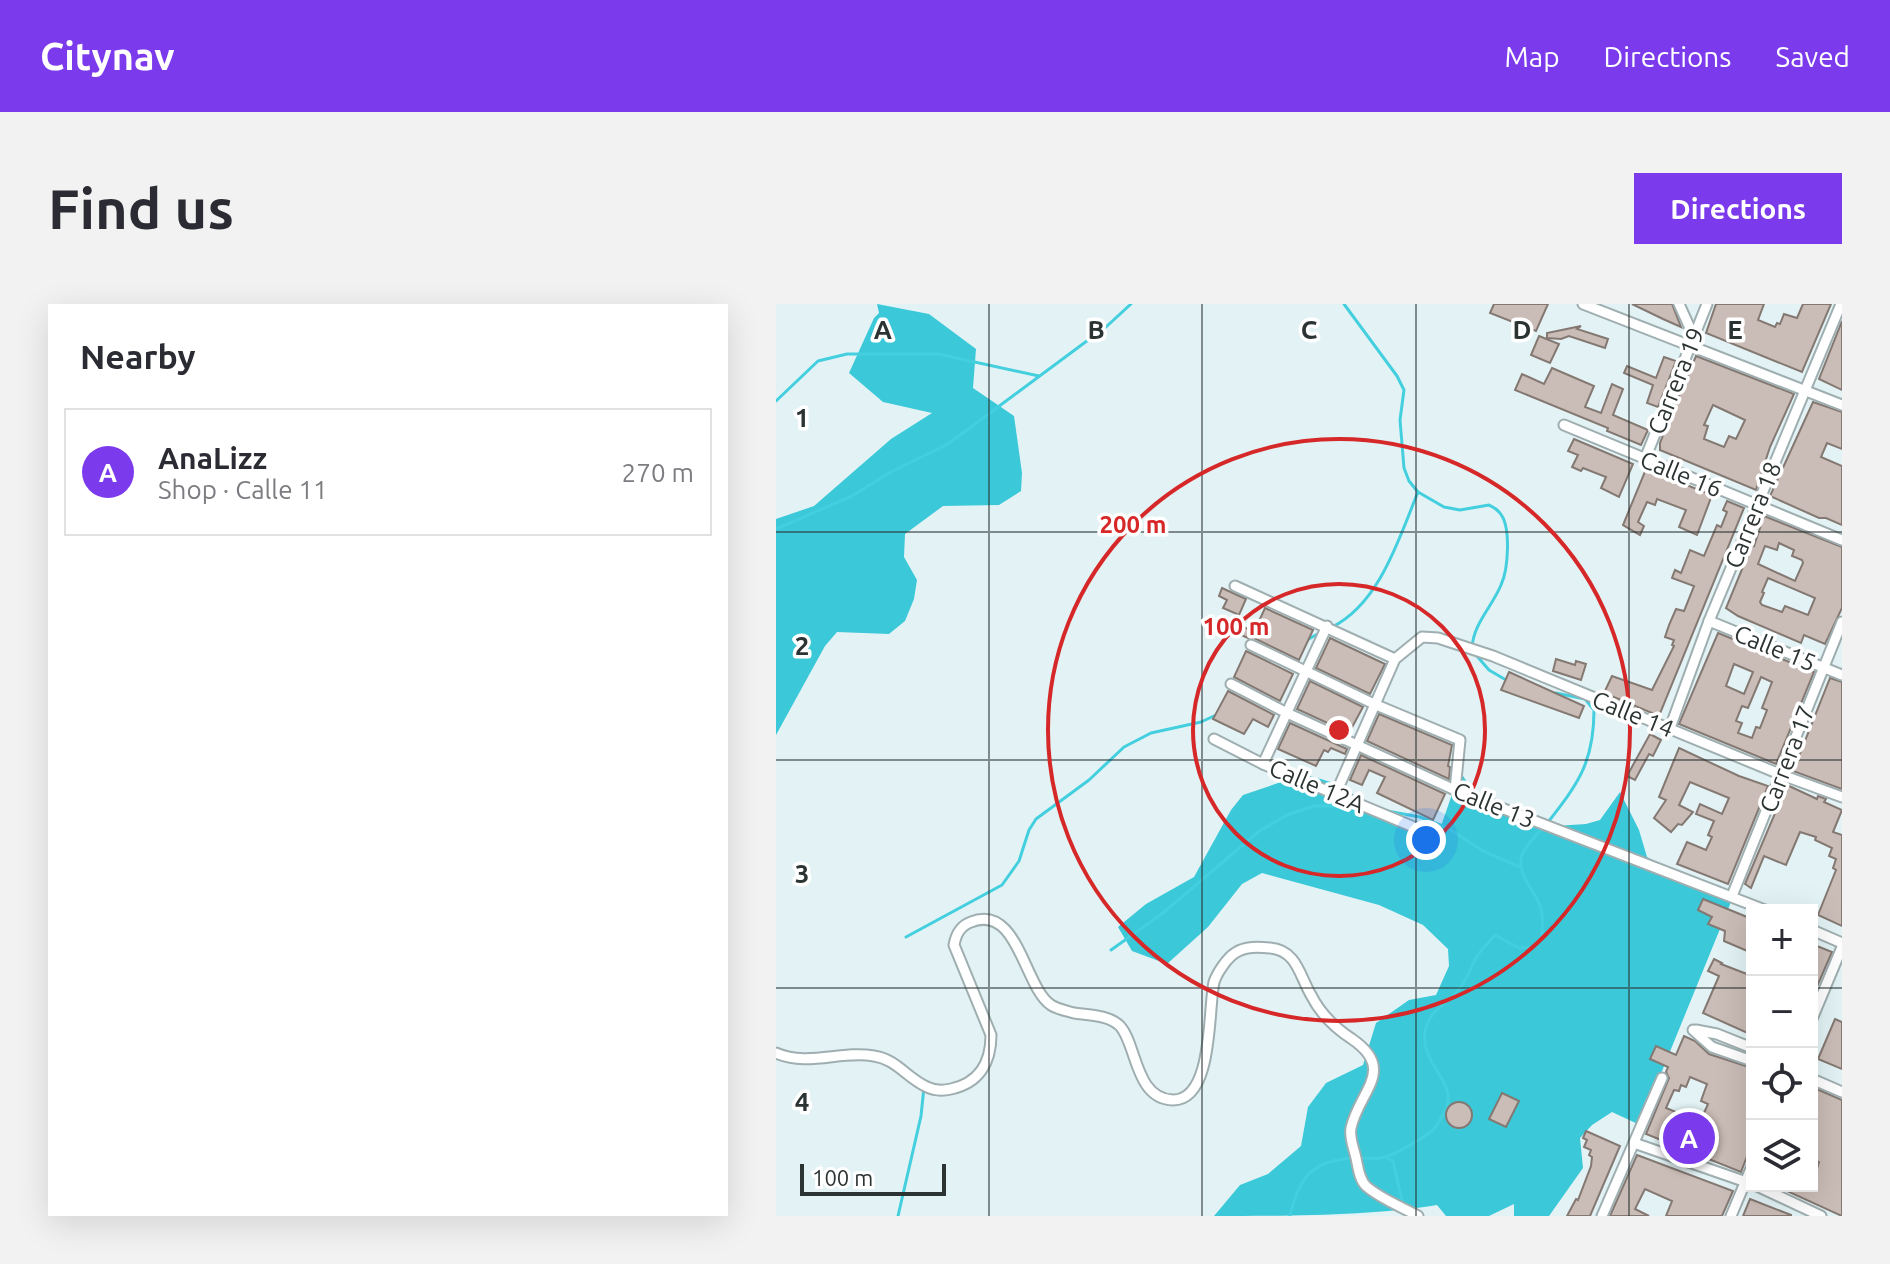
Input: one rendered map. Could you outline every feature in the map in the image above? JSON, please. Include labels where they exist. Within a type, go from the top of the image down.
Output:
[{"type":"street","points":[[1583,304],[1692,341],[1842,405]]},
{"type":"street","points":[[1679,304],[1692,341]]},
{"type":"street","name":"Carrera 19","points":[[1645,459],[1707,304]]},
{"type":"street","name":"Carrera 18","points":[[1670,728],[1709,621],[1841,304]]},
{"type":"street","name":"Calle 16","points":[[1564,425],[1842,540]]},
{"type":"street","points":[[1235,586],[1395,659],[1336,793]]},
{"type":"street","name":"Calle 15","points":[[1709,621],[1842,675]]},
{"type":"street","name":"Carrera 17","points":[[1732,896],[1842,622]]},
{"type":"street","points":[[1263,764],[1327,626]]},
{"type":"street","name":"Calle 14","points":[[1395,659],[1422,637],[1438,638],[1493,656],[1842,797]]},
{"type":"street","points":[[1251,645],[1374,704],[1460,740],[1455,790]]},
{"type":"street","name":"Calle 13","points":[[1231,684],[1455,790],[1751,904]]},
{"type":"street","name":"Calle 12A","points":[[1214,739],[1263,764],[1421,830]]},
{"type":"street","points":[[776,1053],[804,1060],[874,1056],[891,1060],[929,1089],[939,1091],[965,1085],[978,1077],[991,1051],[991,1035],[954,945],[956,934],[965,924],[978,919],[992,920],[1017,945],[1040,993],[1051,1005],[1109,1018],[1121,1028],[1133,1059],[1154,1093],[1165,1099],[1179,1100],[1189,1094],[1196,1084],[1207,1053],[1214,981],[1225,963],[1235,952],[1252,947],[1276,948],[1291,956],[1311,995],[1328,1019],[1342,1033],[1368,1050],[1372,1058],[1371,1083],[1350,1131],[1361,1179],[1367,1187],[1418,1216]]},
{"type":"street","points":[[1818,933],[1842,945],[1818,1004]]},
{"type":"street","points":[[1746,1046],[1717,1034],[1693,1030],[1712,1047],[1746,1059]]},
{"type":"street","points":[[1602,1216],[1662,1078]]},
{"type":"street","points":[[1818,1082],[1842,1092]]},
{"type":"street","points":[[1634,1143],[1746,1182]]},
{"type":"street","points":[[1731,1216],[1747,1192]]},
{"type":"street","points":[[1769,1192],[1821,1216]]},
{"type":"shaded area","points":[[877,304],[929,314],[976,349],[973,388],[1014,416],[1022,473],[1021,491],[999,505],[943,506],[905,534],[904,557],[917,580],[914,599],[905,621],[889,634],[837,632],[825,646],[776,735],[776,519],[814,506],[891,439],[932,413],[883,402],[849,373],[879,313]]},
{"type":"shaded area","points":[[1460,771],[1475,795],[1502,814],[1531,823],[1555,826],[1600,820],[1620,792],[1639,830],[1647,857],[1731,902],[1640,1125],[1612,1112],[1592,1125],[1580,1138],[1583,1168],[1549,1216],[1514,1216],[1514,1204],[1489,1216],[1446,1216],[1437,1205],[1356,1213],[1214,1216],[1240,1185],[1268,1174],[1301,1146],[1308,1107],[1326,1083],[1363,1065],[1376,1023],[1409,1000],[1436,995],[1449,966],[1448,949],[1423,925],[1379,905],[1262,873],[1242,884],[1208,927],[1167,964],[1132,951],[1118,927],[1146,904],[1194,877],[1231,810],[1243,795],[1305,774],[1340,785],[1382,815],[1421,834],[1439,832]]},
{"type":"building","points":[[1494,304],[1548,304],[1536,331],[1490,313]]},
{"type":"building","points":[[1632,304],[1672,304],[1681,327],[1663,319]]},
{"type":"building","points":[[1716,304],[1764,304],[1758,320],[1775,327],[1777,323],[1780,324],[1784,314],[1797,318],[1803,304],[1831,304],[1802,372],[1706,333]]},
{"type":"building","points":[[1842,321],[1842,390],[1819,379]]},
{"type":"building","points":[[1581,326],[1577,329],[1608,339],[1605,348],[1569,336],[1547,338],[1547,333]]},
{"type":"building","points":[[1539,336],[1559,344],[1550,363],[1531,355]]},
{"type":"building","points":[[1696,356],[1794,394],[1770,447],[1756,490],[1660,450]],"holes":[[[1713,405],[1745,420],[1736,439],[1729,436],[1724,447],[1704,439],[1708,426],[1704,425]]]},
{"type":"building","points":[[1664,357],[1676,361],[1658,407],[1647,403],[1653,385],[1624,373],[1627,366],[1656,378]]},
{"type":"building","points":[[1552,368],[1594,386],[1585,407],[1601,413],[1612,384],[1623,389],[1613,415],[1648,430],[1641,445],[1515,390],[1522,374],[1544,384]]},
{"type":"building","points":[[1813,402],[1842,412],[1842,449],[1827,443],[1821,457],[1842,466],[1842,525],[1770,496]]},
{"type":"building","points":[[1574,439],[1633,464],[1619,497],[1601,488],[1606,477],[1572,467],[1578,455],[1568,451]]},
{"type":"building","points":[[1646,469],[1712,495],[1697,535],[1679,527],[1686,510],[1657,499],[1655,505],[1647,502],[1638,522],[1644,526],[1640,535],[1623,525]]},
{"type":"building","points":[[1727,501],[1744,508],[1659,716],[1604,693],[1612,676],[1652,690],[1674,646],[1674,640],[1665,637],[1669,625],[1676,609],[1684,611],[1694,586],[1672,578],[1675,570],[1681,573],[1690,550],[1704,556],[1717,525],[1721,527],[1727,512],[1723,510]]},
{"type":"building","points":[[1764,516],[1842,547],[1842,608],[1825,644],[1804,635],[1801,643],[1726,608]],"holes":[[[1779,543],[1794,550],[1792,556],[1802,560],[1795,581],[1758,564],[1765,546],[1777,550]],[[1768,578],[1815,598],[1808,615],[1785,606],[1782,612],[1762,605],[1762,592]]]},
{"type":"building","points":[[1222,588],[1246,599],[1239,615],[1223,608],[1227,600],[1219,596]]},
{"type":"building","points":[[1265,608],[1313,630],[1299,660],[1254,638],[1227,629],[1231,621],[1254,632]]},
{"type":"building","points":[[1718,633],[1814,672],[1776,764],[1679,724]],"holes":[[[1734,664],[1753,672],[1744,694],[1726,686]],[[1761,677],[1772,682],[1762,708],[1767,710],[1752,738],[1738,733],[1742,723],[1736,721],[1742,706],[1748,708]]]},
{"type":"building","points":[[1330,638],[1385,664],[1370,694],[1316,668]]},
{"type":"building","points":[[1246,651],[1293,674],[1280,701],[1234,677]]},
{"type":"building","points":[[1556,659],[1575,665],[1576,661],[1586,664],[1581,680],[1553,671]]},
{"type":"building","points":[[1509,672],[1584,706],[1579,718],[1501,690]]},
{"type":"building","points":[[1830,678],[1842,682],[1842,789],[1793,771]]},
{"type":"building","points":[[1310,681],[1363,707],[1349,733],[1297,709]]},
{"type":"building","points":[[1228,691],[1274,715],[1268,727],[1253,719],[1244,734],[1213,719]]},
{"type":"building","points":[[1379,714],[1452,745],[1449,779],[1367,741]]},
{"type":"building","points":[[1290,723],[1347,749],[1345,754],[1331,748],[1328,752],[1324,750],[1316,766],[1278,749]]},
{"type":"building","points":[[1650,734],[1661,740],[1653,756],[1649,754],[1635,780],[1627,776]]},
{"type":"building","points":[[1679,748],[1768,786],[1728,884],[1677,864],[1687,842],[1706,850],[1712,837],[1708,835],[1714,821],[1696,814],[1700,804],[1722,814],[1729,798],[1690,782],[1679,805],[1693,812],[1682,825],[1678,824],[1671,832],[1654,818],[1666,800],[1659,797]]},
{"type":"building","points":[[1361,755],[1445,794],[1433,820],[1377,793],[1385,777],[1369,770],[1362,785],[1350,780]]},
{"type":"building","points":[[1787,785],[1817,799],[1818,796],[1826,799],[1824,802],[1842,810],[1833,832],[1842,835],[1842,926],[1818,915],[1836,870],[1833,868],[1836,859],[1829,856],[1832,848],[1815,840],[1816,837],[1800,832],[1786,865],[1764,856],[1751,888],[1745,884]]},
{"type":"building","points":[[1703,899],[1746,917],[1746,950],[1724,941],[1725,931],[1708,924],[1712,917],[1698,910]]},
{"type":"building","points":[[1818,946],[1832,952],[1818,984]]},
{"type":"building","points":[[1714,959],[1746,974],[1746,1032],[1703,1013],[1719,976],[1708,971]]},
{"type":"building","points":[[1835,1019],[1842,1022],[1842,1069],[1818,1059]]},
{"type":"building","points":[[1684,1036],[1709,1054],[1746,1066],[1746,1159],[1741,1172],[1646,1134],[1669,1078],[1666,1072],[1668,1067],[1650,1059],[1656,1046],[1676,1055]],"holes":[[[1690,1077],[1707,1084],[1701,1101],[1708,1104],[1700,1122],[1666,1108],[1674,1090],[1679,1091],[1681,1085],[1686,1087]]]},
{"type":"building","points":[[1818,1090],[1842,1100],[1842,1216],[1789,1192],[1818,1192]]},
{"type":"building","points":[[1502,1093],[1519,1101],[1506,1127],[1489,1119]]},
{"type":"building","points":[[1459,1102],[1468,1106],[1472,1115],[1468,1124],[1459,1128],[1450,1124],[1446,1115],[1450,1106]]},
{"type":"building","points":[[1586,1131],[1620,1146],[1590,1216],[1567,1216],[1578,1200],[1591,1166],[1591,1150],[1584,1147]]},
{"type":"building","points":[[1637,1155],[1733,1191],[1722,1216],[1666,1216],[1672,1201],[1645,1189],[1635,1209],[1649,1216],[1610,1216]]},
{"type":"building","points":[[1750,1199],[1791,1215],[1791,1216],[1743,1216]]},
{"type":"waterway","points":[[776,529],[852,496],[889,473],[948,444],[1107,326],[1131,304]]},
{"type":"waterway","points":[[1344,304],[1404,390],[1400,420],[1404,468],[1409,481],[1418,492],[1444,507],[1460,510],[1489,505],[1503,518],[1508,548],[1503,578],[1476,631],[1472,648]]},
{"type":"waterway","points":[[776,401],[818,361],[847,354],[938,354],[1039,376]]},
{"type":"waterway","points":[[1332,627],[1349,616],[1375,586],[1395,549],[1418,492]]},
{"type":"waterway","points":[[1307,640],[1321,632]]},
{"type":"waterway","points":[[1476,655],[1489,670],[1506,680]]},
{"type":"waterway","points":[[1290,1216],[1303,1181],[1318,1167],[1341,1159],[1385,1157],[1433,1130],[1448,1104],[1448,1094],[1425,1044],[1427,1024],[1457,991],[1478,955],[1495,935],[1519,948],[1533,947],[1542,936],[1541,909],[1523,876],[1522,855],[1575,786],[1587,760],[1593,729],[1594,710],[1585,699],[1556,693]]},
{"type":"waterway","points":[[906,937],[1002,885],[1019,861],[1036,819],[1089,780],[1124,747],[1151,733],[1201,722],[1216,715]]},
{"type":"waterway","points":[[1111,950],[1163,913],[1258,832],[1287,815],[1314,806],[1356,806]]},
{"type":"waterway","points":[[1387,811],[1420,817],[1448,828],[1483,851],[1522,868]]},
{"type":"waterway","points":[[898,1216],[921,1116],[924,1087]]},
{"type":"waterway","points":[[1385,1157],[1393,1161],[1403,1205]]},
{"type":"place","name":"AnaLizz","points":[[1689,1138]]}]
